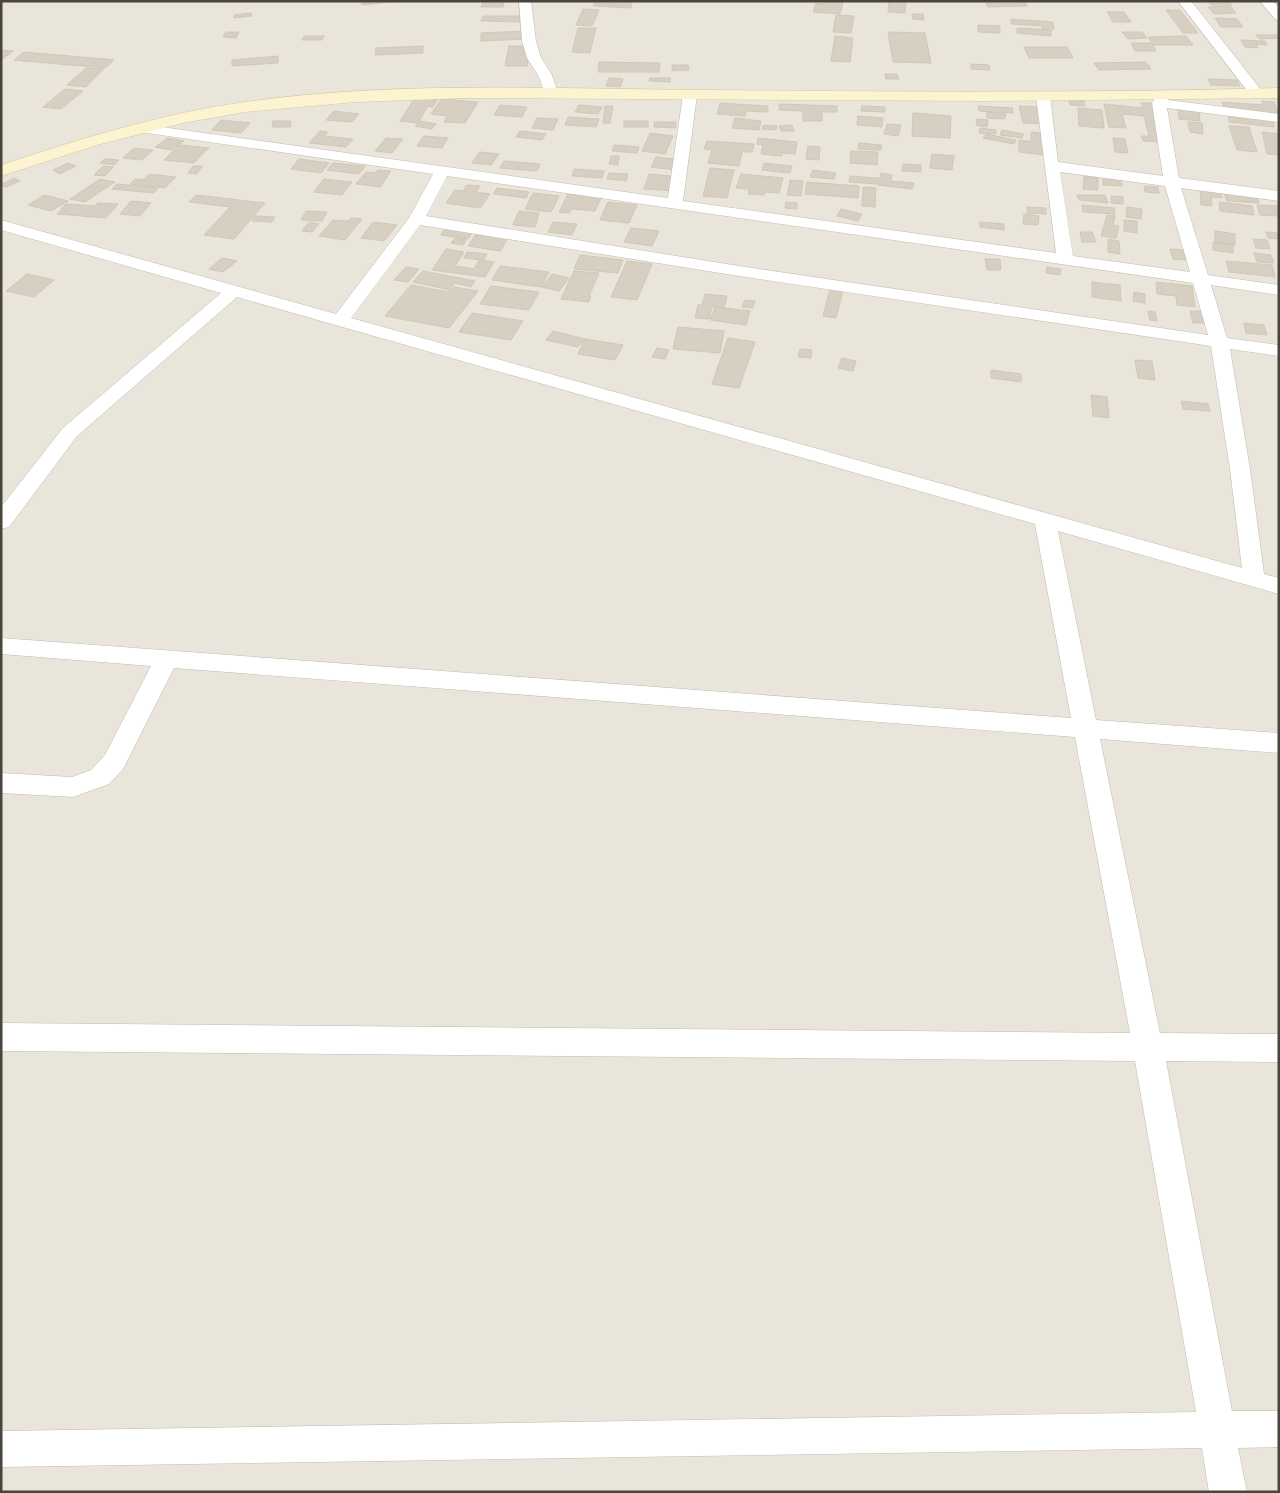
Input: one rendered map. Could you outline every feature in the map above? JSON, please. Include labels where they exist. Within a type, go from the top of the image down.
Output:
[{"type":"main road","points":[[1,171],[76,146],[140,128],[244,107],[366,96],[440,93],[550,93],[1043,96],[1161,99],[1279,93]]},
{"type":"street","points":[[525,1],[529,41],[534,58],[545,75],[550,93]]},
{"type":"street","points":[[1184,1],[1257,94]]},
{"type":"street","points":[[1266,1],[1279,16]]},
{"type":"street","points":[[675,204],[690,95]]},
{"type":"street","points":[[1043,96],[1065,260]]},
{"type":"street","points":[[1254,579],[1240,469],[1218,342],[1172,182],[1161,99],[1279,118]]},
{"type":"street","points":[[140,128],[1279,290]]},
{"type":"street","points":[[1051,166],[1279,196]]},
{"type":"street","points":[[340,320],[416,219],[442,171]]},
{"type":"street","points":[[416,219],[635,256],[1279,351]]},
{"type":"street","points":[[1,226],[235,290],[1279,586]]},
{"type":"street","points":[[1,522],[70,432],[235,290]]},
{"type":"street","points":[[1044,520],[1148,1047],[1228,1492]]},
{"type":"street","points":[[1,646],[1279,743]]},
{"type":"street","points":[[1,783],[73,787],[100,778],[114,762],[166,660]]},
{"type":"street","points":[[1,1037],[1279,1048]]},
{"type":"street","points":[[1,1449],[1279,1430]]},
{"type":"shaded area","points":[[1,1],[1279,1],[1279,1492],[1,1492]]},
{"type":"building","points":[[360,1],[400,1],[362,5]]},
{"type":"building","points":[[483,1],[504,1],[503,7],[481,7]]},
{"type":"building","points":[[595,1],[632,1],[631,8],[593,6]]},
{"type":"building","points":[[825,1],[843,3],[840,14],[813,12],[816,3],[824,4]]},
{"type":"building","points":[[889,1],[906,1],[905,13],[888,12]]},
{"type":"building","points":[[985,1],[1025,1],[1027,6],[988,7]]},
{"type":"building","points":[[1207,1],[1229,1],[1232,5],[1211,5]]},
{"type":"building","points":[[1230,6],[1236,13],[1214,14],[1208,7]]},
{"type":"building","points":[[583,9],[599,10],[592,26],[576,25]]},
{"type":"building","points":[[1166,10],[1180,10],[1198,33],[1183,33]]},
{"type":"building","points":[[1107,12],[1124,12],[1131,22],[1113,22]]},
{"type":"building","points":[[251,13],[252,16],[234,18],[234,15]]},
{"type":"building","points":[[912,14],[923,14],[924,20],[913,19]]},
{"type":"building","points":[[836,15],[854,16],[851,33],[833,32]]},
{"type":"building","points":[[483,16],[524,16],[522,22],[481,21]]},
{"type":"building","points":[[1215,18],[1237,19],[1243,27],[1221,27]]},
{"type":"building","points":[[1011,19],[1053,22],[1054,29],[1042,29],[1042,26],[1011,24]]},
{"type":"building","points":[[978,25],[1000,26],[1000,33],[978,32]]},
{"type":"building","points":[[578,28],[596,28],[590,53],[572,52]]},
{"type":"building","points":[[1017,28],[1051,30],[1051,36],[1017,33]]},
{"type":"building","points":[[527,31],[528,39],[481,41],[481,33]]},
{"type":"building","points":[[226,32],[239,32],[236,38],[223,37]]},
{"type":"building","points":[[888,32],[925,33],[931,63],[893,62]]},
{"type":"building","points":[[1122,32],[1142,32],[1147,38],[1128,39]]},
{"type":"building","points":[[1256,35],[1279,35],[1279,38],[1260,39]]},
{"type":"building","points":[[304,36],[324,36],[322,40],[302,40]]},
{"type":"building","points":[[835,36],[853,38],[850,62],[831,61]]},
{"type":"building","points":[[1186,36],[1193,45],[1154,45],[1148,37]]},
{"type":"building","points":[[1241,40],[1265,41],[1267,45],[1256,44],[1258,48],[1245,47]]},
{"type":"building","points":[[1131,43],[1152,43],[1156,51],[1135,51]]},
{"type":"building","points":[[423,46],[423,53],[375,55],[376,48]]},
{"type":"building","points":[[509,46],[530,46],[527,66],[505,66]]},
{"type":"building","points":[[1024,47],[1067,47],[1073,58],[1029,58]]},
{"type":"building","points":[[1,50],[13,51],[3,59]]},
{"type":"building","points":[[24,52],[114,60],[105,68],[14,60]]},
{"type":"building","points":[[278,56],[278,63],[232,66],[232,60]]},
{"type":"building","points":[[599,62],[660,63],[659,72],[598,72]]},
{"type":"building","points":[[1146,62],[1151,69],[1099,70],[1094,63]]},
{"type":"building","points":[[971,64],[989,65],[990,70],[971,69]]},
{"type":"building","points":[[672,65],[688,65],[689,70],[672,71]]},
{"type":"building","points":[[86,68],[104,69],[86,87],[67,85]]},
{"type":"building","points":[[885,74],[897,74],[899,79],[886,79]]},
{"type":"building","points":[[609,78],[623,79],[620,87],[606,86]]},
{"type":"building","points":[[650,78],[670,78],[670,82],[649,81]]},
{"type":"building","points":[[1208,79],[1237,80],[1240,86],[1211,85]]},
{"type":"building","points":[[65,89],[83,91],[61,109],[43,107]]},
{"type":"building","points":[[415,98],[437,100],[433,107],[428,106],[418,123],[400,121]]},
{"type":"building","points":[[442,98],[478,102],[465,123],[444,122],[447,116],[431,114]]},
{"type":"building","points":[[1069,100],[1084,101],[1085,106],[1070,105]]},
{"type":"building","points":[[1262,101],[1274,102],[1279,113],[1225,110],[1222,102],[1263,105]]},
{"type":"building","points":[[720,103],[768,106],[768,112],[746,111],[745,116],[717,114]]},
{"type":"building","points":[[1141,103],[1151,103],[1164,142],[1143,141],[1141,136],[1149,136],[1144,116],[1122,114],[1126,128],[1109,127],[1104,104],[1143,108]]},
{"type":"building","points":[[779,104],[837,106],[837,112],[822,112],[822,121],[803,121],[803,111],[779,110]]},
{"type":"building","points":[[500,105],[527,107],[522,117],[494,115]]},
{"type":"building","points":[[579,105],[602,107],[598,114],[575,112]]},
{"type":"building","points":[[605,106],[613,106],[610,123],[603,123]]},
{"type":"building","points":[[862,106],[885,107],[885,112],[861,111]]},
{"type":"building","points":[[978,106],[1012,108],[1013,113],[979,111]]},
{"type":"building","points":[[1019,106],[1040,107],[1045,124],[1023,123]]},
{"type":"building","points":[[1078,108],[1102,110],[1104,128],[1079,126]]},
{"type":"building","points":[[1178,109],[1199,111],[1200,121],[1179,119]]},
{"type":"building","points":[[334,111],[359,114],[352,122],[326,120]]},
{"type":"building","points":[[987,112],[1006,114],[1005,119],[987,118]]},
{"type":"building","points":[[913,113],[951,116],[950,138],[912,136]]},
{"type":"building","points":[[858,116],[883,118],[882,127],[857,125]]},
{"type":"building","points":[[1228,116],[1273,121],[1274,127],[1229,122]]},
{"type":"building","points":[[568,117],[599,119],[596,127],[565,125]]},
{"type":"building","points":[[537,118],[558,119],[553,130],[532,128]]},
{"type":"building","points":[[735,118],[761,121],[759,130],[732,128]]},
{"type":"building","points":[[977,119],[988,120],[987,127],[976,125]]},
{"type":"building","points":[[221,120],[250,123],[241,133],[212,130]]},
{"type":"building","points":[[273,121],[291,121],[290,127],[272,127]]},
{"type":"building","points":[[420,121],[436,124],[432,129],[415,126]]},
{"type":"building","points":[[624,121],[648,121],[648,127],[624,127]]},
{"type":"building","points":[[654,122],[676,122],[676,128],[654,127]]},
{"type":"building","points":[[1188,122],[1202,123],[1203,134],[1190,132]]},
{"type":"building","points":[[887,124],[901,125],[898,136],[884,134]]},
{"type":"building","points":[[763,125],[777,126],[776,130],[762,129]]},
{"type":"building","points":[[792,125],[794,131],[781,131],[779,126]]},
{"type":"building","points":[[1229,126],[1249,127],[1257,152],[1237,150]]},
{"type":"building","points":[[980,128],[996,130],[996,134],[979,133]]},
{"type":"building","points":[[1002,130],[1024,134],[1022,138],[1000,135]]},
{"type":"building","points":[[320,131],[328,132],[324,136],[353,139],[346,147],[309,143]]},
{"type":"building","points":[[520,131],[546,134],[542,140],[516,137]]},
{"type":"building","points":[[1031,132],[1041,133],[1041,141],[1031,140]]},
{"type":"building","points":[[1262,132],[1279,134],[1279,155],[1267,154]]},
{"type":"building","points":[[650,133],[673,136],[665,154],[642,151]]},
{"type":"building","points":[[986,134],[1016,140],[1014,144],[983,138]]},
{"type":"building","points":[[424,136],[448,138],[442,148],[417,146]]},
{"type":"building","points":[[168,138],[184,141],[171,150],[155,147]]},
{"type":"building","points":[[386,138],[403,139],[392,153],[375,151]]},
{"type":"building","points":[[758,138],[797,142],[795,154],[782,153],[782,156],[761,154],[763,145],[757,144]]},
{"type":"building","points":[[1113,138],[1125,139],[1128,153],[1115,152]]},
{"type":"building","points":[[1019,140],[1044,143],[1044,155],[1019,152]]},
{"type":"building","points":[[707,141],[754,144],[752,152],[742,152],[739,166],[708,163],[712,150],[704,149]]},
{"type":"building","points":[[859,143],[882,145],[881,150],[858,149]]},
{"type":"building","points":[[179,145],[209,148],[194,163],[164,160]]},
{"type":"building","points":[[614,145],[639,147],[637,153],[612,151]]},
{"type":"building","points":[[808,146],[820,147],[819,160],[806,159]]},
{"type":"building","points":[[134,148],[153,150],[142,160],[123,158]]},
{"type":"building","points":[[851,151],[878,152],[877,165],[850,163]]},
{"type":"building","points":[[480,152],[499,154],[491,165],[472,163]]},
{"type":"building","points":[[932,154],[954,156],[952,170],[930,168]]},
{"type":"building","points":[[611,156],[619,156],[618,165],[609,164]]},
{"type":"building","points":[[656,157],[681,160],[676,170],[651,167]]},
{"type":"building","points":[[105,159],[119,160],[114,165],[100,163]]},
{"type":"building","points":[[299,159],[329,163],[321,173],[291,169]]},
{"type":"building","points":[[504,161],[540,164],[537,171],[500,168]]},
{"type":"building","points":[[68,163],[76,166],[60,174],[53,170]]},
{"type":"building","points":[[333,163],[365,166],[359,174],[327,170]]},
{"type":"building","points":[[764,163],[792,166],[790,173],[762,170]]},
{"type":"building","points":[[903,164],[921,165],[921,172],[902,171]]},
{"type":"building","points":[[103,166],[113,167],[105,176],[94,175]]},
{"type":"building","points":[[193,166],[202,166],[197,174],[188,173]]},
{"type":"building","points":[[710,168],[734,170],[727,198],[703,196]]},
{"type":"building","points":[[574,169],[604,171],[602,178],[572,176]]},
{"type":"building","points":[[378,170],[391,171],[380,187],[356,184],[366,172],[375,173]]},
{"type":"building","points":[[813,170],[836,173],[834,179],[810,177]]},
{"type":"building","points":[[609,173],[628,174],[626,181],[607,179]]},
{"type":"building","points":[[881,173],[892,175],[891,181],[914,183],[912,189],[878,185]]},
{"type":"building","points":[[149,174],[176,177],[165,188],[130,184],[135,179],[143,180]]},
{"type":"building","points":[[649,174],[681,177],[677,191],[644,189]]},
{"type":"building","points":[[741,174],[783,178],[779,193],[765,192],[764,195],[748,194],[749,189],[736,188]]},
{"type":"building","points":[[850,176],[878,178],[877,184],[849,182]]},
{"type":"building","points":[[1084,176],[1098,178],[1098,190],[1083,189]]},
{"type":"building","points":[[14,178],[20,181],[6,187],[1,185]]},
{"type":"building","points":[[1103,178],[1121,180],[1122,186],[1103,185]]},
{"type":"building","points":[[100,179],[115,182],[85,202],[70,199]]},
{"type":"building","points":[[324,179],[352,182],[342,195],[314,192]]},
{"type":"building","points":[[790,180],[803,181],[801,196],[787,195]]},
{"type":"building","points":[[807,182],[859,186],[858,198],[805,194]]},
{"type":"building","points":[[117,184],[158,188],[154,193],[112,189]]},
{"type":"building","points":[[467,185],[480,186],[476,192],[490,194],[480,208],[446,203],[455,190],[463,191]]},
{"type":"building","points":[[1144,186],[1158,187],[1159,193],[1145,192]]},
{"type":"building","points":[[863,187],[876,188],[875,207],[862,206]]},
{"type":"building","points":[[497,188],[529,192],[526,198],[493,194]]},
{"type":"building","points":[[1200,189],[1221,191],[1222,198],[1211,197],[1212,206],[1201,205]]},
{"type":"building","points":[[533,193],[559,196],[551,212],[525,209]]},
{"type":"building","points":[[1224,193],[1257,196],[1259,203],[1227,201]]},
{"type":"building","points":[[568,194],[601,198],[595,211],[572,209],[569,213],[559,212]]},
{"type":"building","points":[[44,195],[68,201],[51,211],[28,205]]},
{"type":"building","points":[[196,195],[265,203],[234,239],[204,235],[230,207],[189,202]]},
{"type":"building","points":[[1077,195],[1105,195],[1108,203],[1079,200]]},
{"type":"building","points":[[1111,196],[1123,197],[1123,204],[1111,203]]},
{"type":"building","points":[[131,201],[151,203],[140,216],[120,214]]},
{"type":"building","points":[[608,202],[637,205],[629,223],[600,220]]},
{"type":"building","points":[[786,202],[797,203],[797,209],[785,208]]},
{"type":"building","points":[[1219,202],[1252,206],[1254,215],[1220,211]]},
{"type":"building","points":[[98,203],[118,204],[106,218],[57,214],[66,204],[95,206]]},
{"type":"building","points":[[1082,205],[1114,208],[1115,214],[1083,212]]},
{"type":"building","points":[[1257,205],[1277,206],[1279,216],[1260,215]]},
{"type":"building","points":[[1027,207],[1046,208],[1046,214],[1027,213]]},
{"type":"building","points":[[1127,207],[1142,209],[1141,219],[1126,217]]},
{"type":"building","points":[[841,209],[862,214],[858,221],[837,216]]},
{"type":"building","points":[[306,211],[327,212],[322,221],[301,220]]},
{"type":"building","points":[[519,211],[539,213],[535,227],[513,225]]},
{"type":"building","points":[[1024,214],[1039,216],[1038,225],[1023,224]]},
{"type":"building","points":[[1107,215],[1115,216],[1113,225],[1119,226],[1116,238],[1101,236]]},
{"type":"building","points":[[255,216],[275,217],[272,222],[252,221]]},
{"type":"building","points":[[351,218],[362,219],[345,240],[319,236],[333,220],[348,221]]},
{"type":"building","points":[[1124,220],[1137,221],[1137,233],[1124,231]]},
{"type":"building","points":[[309,222],[319,224],[312,232],[302,231]]},
{"type":"building","points":[[373,222],[397,225],[384,241],[361,238]]},
{"type":"building","points":[[553,222],[577,224],[572,235],[548,232]]},
{"type":"building","points":[[980,222],[1004,224],[1004,230],[980,227]]},
{"type":"building","points":[[446,227],[474,230],[468,239],[441,235]]},
{"type":"building","points":[[631,228],[659,231],[652,246],[624,242]]},
{"type":"building","points":[[1215,231],[1235,234],[1235,245],[1215,242]]},
{"type":"building","points":[[1080,232],[1092,232],[1096,242],[1082,242]]},
{"type":"building","points":[[1266,232],[1279,233],[1279,239],[1268,238]]},
{"type":"building","points":[[476,234],[508,238],[500,251],[468,246]]},
{"type":"building","points":[[455,238],[466,240],[463,245],[451,243]]},
{"type":"building","points":[[1108,239],[1119,241],[1120,254],[1108,252]]},
{"type":"building","points":[[1253,239],[1267,240],[1270,249],[1256,248]]},
{"type":"building","points":[[1213,242],[1233,245],[1233,253],[1213,250]]},
{"type":"building","points":[[446,249],[464,252],[455,266],[474,269],[479,260],[494,262],[485,277],[432,270]]},
{"type":"building","points":[[1170,249],[1184,250],[1186,260],[1173,259]]},
{"type":"building","points":[[467,252],[487,254],[484,260],[464,258]]},
{"type":"building","points":[[1254,253],[1271,255],[1274,263],[1257,262]]},
{"type":"building","points":[[580,255],[623,260],[618,273],[574,269]]},
{"type":"building","points":[[222,258],[237,261],[223,272],[209,269]]},
{"type":"building","points":[[985,259],[1000,259],[1001,270],[987,270]]},
{"type":"building","points":[[627,261],[652,264],[637,300],[611,297]]},
{"type":"building","points":[[1226,261],[1272,265],[1275,277],[1229,272]]},
{"type":"building","points":[[500,266],[549,272],[541,287],[492,280]]},
{"type":"building","points":[[406,267],[419,269],[408,282],[394,280]]},
{"type":"building","points":[[1047,267],[1061,269],[1060,275],[1046,273]]},
{"type":"building","points":[[423,271],[475,281],[471,287],[455,283],[450,290],[413,282]]},
{"type":"building","points":[[574,271],[599,273],[589,296],[591,296],[589,302],[561,299]]},
{"type":"building","points":[[27,274],[54,280],[34,297],[6,291]]},
{"type":"building","points":[[552,274],[569,278],[559,291],[542,287]]},
{"type":"building","points":[[1092,282],[1120,285],[1121,301],[1092,297]]},
{"type":"building","points":[[1156,282],[1192,286],[1195,307],[1177,305],[1176,296],[1157,294]]},
{"type":"building","points":[[411,285],[449,292],[454,287],[478,291],[449,328],[385,316]]},
{"type":"building","points":[[491,286],[539,292],[529,310],[480,304]]},
{"type":"building","points":[[830,289],[843,291],[836,318],[823,316]]},
{"type":"building","points":[[1134,292],[1145,294],[1145,303],[1133,301]]},
{"type":"building","points":[[705,294],[727,296],[724,308],[712,307],[709,319],[695,318],[698,305],[702,305]]},
{"type":"building","points":[[745,300],[755,301],[753,308],[742,307]]},
{"type":"building","points":[[715,307],[750,311],[746,325],[710,320]]},
{"type":"building","points":[[1148,311],[1155,312],[1157,321],[1150,320]]},
{"type":"building","points":[[1190,311],[1201,311],[1204,323],[1193,323]]},
{"type":"building","points":[[472,313],[523,321],[511,340],[459,332]]},
{"type":"building","points":[[1244,323],[1264,325],[1267,335],[1246,333]]},
{"type":"building","points":[[678,327],[724,331],[720,353],[673,349]]},
{"type":"building","points":[[553,331],[585,339],[578,347],[546,340]]},
{"type":"building","points":[[728,338],[755,342],[739,388],[712,384]]},
{"type":"building","points":[[585,339],[623,345],[615,360],[578,354]]},
{"type":"building","points":[[657,348],[669,350],[665,359],[652,357]]},
{"type":"building","points":[[800,349],[812,350],[811,358],[798,357]]},
{"type":"building","points":[[842,358],[856,361],[853,371],[838,368]]},
{"type":"building","points":[[1135,360],[1152,361],[1155,380],[1138,378]]},
{"type":"building","points":[[991,370],[1021,374],[1021,382],[991,378]]},
{"type":"building","points":[[1091,395],[1107,397],[1109,418],[1093,416]]},
{"type":"building","points":[[1181,401],[1208,404],[1210,411],[1183,409]]}]
